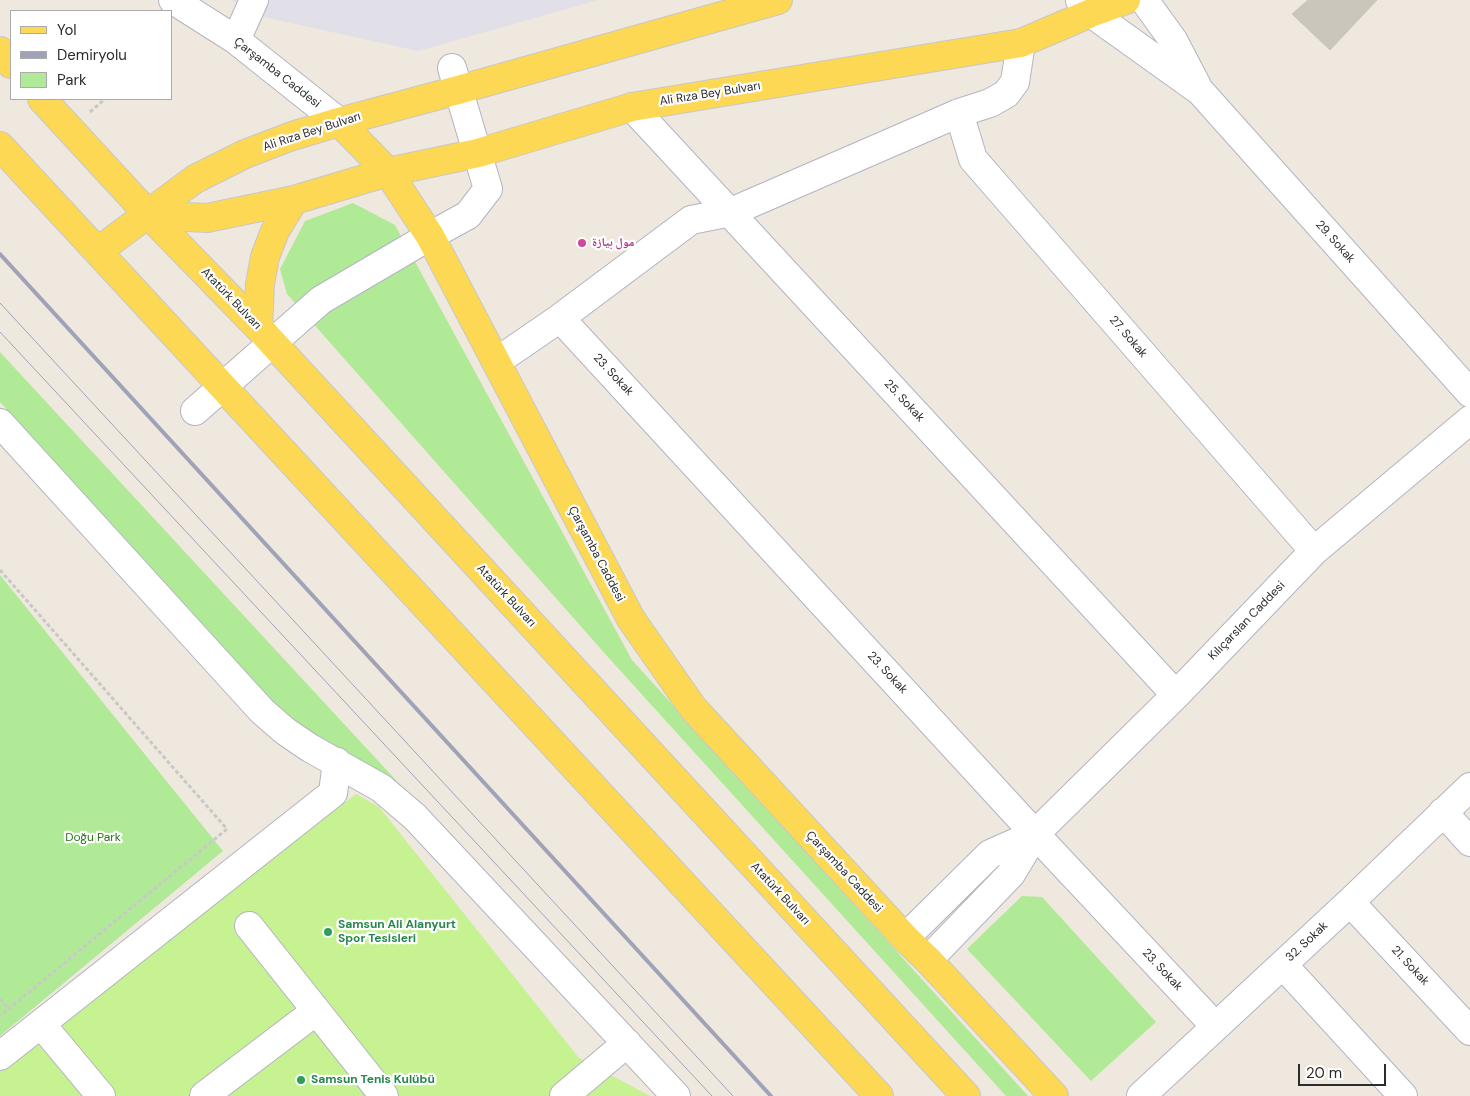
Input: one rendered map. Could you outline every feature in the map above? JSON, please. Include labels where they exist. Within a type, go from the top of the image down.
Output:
[{"type":"main road","name":"Ali Rıza Bey Bulvarı","points":[[98,251],[196,179],[245,154],[292,136],[338,122],[455,79],[778,0]]},
{"type":"main road","name":"Ali Rıza Bey Bulvarı","points":[[149,215],[208,218],[294,200],[388,172],[478,154],[632,107],[1020,44],[1086,6],[1126,0]]},
{"type":"main road","points":[[0,51],[10,63]]},
{"type":"main road","name":"Atatürk Bulvarı","points":[[43,100],[149,215],[266,335],[966,1096]]},
{"type":"main road","name":"Çarşamba Caddesi","points":[[338,122],[388,172],[430,236],[631,619],[692,708],[1054,1096]]},
{"type":"main road","points":[[0,146],[879,1096]]},
{"type":"main road","points":[[266,335],[260,284],[265,257],[275,231],[294,200]]},
{"type":"street","name":"Çarşamba Caddesi","points":[[173,0],[236,40],[338,122]]},
{"type":"street","points":[[236,40],[254,0]]},
{"type":"street","points":[[1144,0],[1172,40],[1200,92]]},
{"type":"street","points":[[1086,6],[1200,92]]},
{"type":"street","points":[[496,362],[560,318],[691,220],[730,212],[1006,94],[1015,82],[1020,44]]},
{"type":"street","points":[[195,411],[223,386],[266,335],[321,300],[468,215],[488,189],[455,79]]},
{"type":"street","name":"29. Sokak","points":[[1200,92],[1470,394]]},
{"type":"street","name":"25. Sokak","points":[[632,107],[1176,695]]},
{"type":"street","name":"27. Sokak","points":[[959,113],[973,159],[1314,551]]},
{"type":"street","name":"23. Sokak","points":[[560,318],[1035,834],[1215,1026]]},
{"type":"street","name":"Kılıçarslan Caddesi","points":[[928,960],[1011,874],[1035,834],[1176,695],[1314,551],[1470,420]]},
{"type":"street","points":[[0,423],[262,711],[285,731],[310,748],[381,788],[415,817],[676,1096]]},
{"type":"street","points":[[0,1056],[333,793],[337,762]]},
{"type":"street","name":"32. Sokak","points":[[1141,1096],[1283,965],[1470,787]]},
{"type":"street","points":[[1443,812],[1470,842]]},
{"type":"street","name":"Kılıçarslan Caddesi","points":[[906,938],[990,854],[1035,834]]},
{"type":"street","name":"21. Sokak","points":[[1350,902],[1470,1031]]},
{"type":"street","points":[[249,926],[384,1096]]},
{"type":"street","points":[[1283,965],[1403,1096]]},
{"type":"street","points":[[204,1096],[316,1011]]},
{"type":"street","points":[[41,1024],[101,1096]]},
{"type":"street","points":[[564,1096],[627,1042]]},
{"type":"path","points":[[0,570],[227,829],[0,1016]]},
{"type":"shaded area","points":[[232,0],[598,0],[418,51],[250,14]]},
{"type":"green space","points":[[353,203],[395,225],[632,660],[1028,1096],[1006,1096],[607,656],[287,294],[280,269],[305,221]]},
{"type":"green space","points":[[0,352],[406,791],[384,774],[299,725],[272,701],[0,402]]},
{"type":"green space","name":"Doğu Park","points":[[0,575],[223,851],[0,1036]]},
{"type":"green space","name":"Samsun Ali Alanyurt Spor Tesisleri","points":[[356,794],[379,807],[579,1058],[650,1096],[0,1096],[0,1070]]},
{"type":"green space","points":[[1022,896],[1042,897],[1156,1022],[1091,1081],[967,949]]},
{"type":"building","points":[[1308,0],[1377,0],[1330,50],[1292,14]]},
{"type":"tram line","points":[[0,303],[733,1096]]},
{"type":"tram line","points":[[0,332],[712,1096]]},
{"type":"railway","points":[[0,254],[771,1096]]},
{"type":"place","name":"مول بيازة","points":[[582,243]]},
{"type":"place","name":"Samsun Ali Alanyurt Spor Tesisleri","points":[[328,932]]},
{"type":"place","name":"Samsun Tenis Kulübü","points":[[301,1080]]}]
